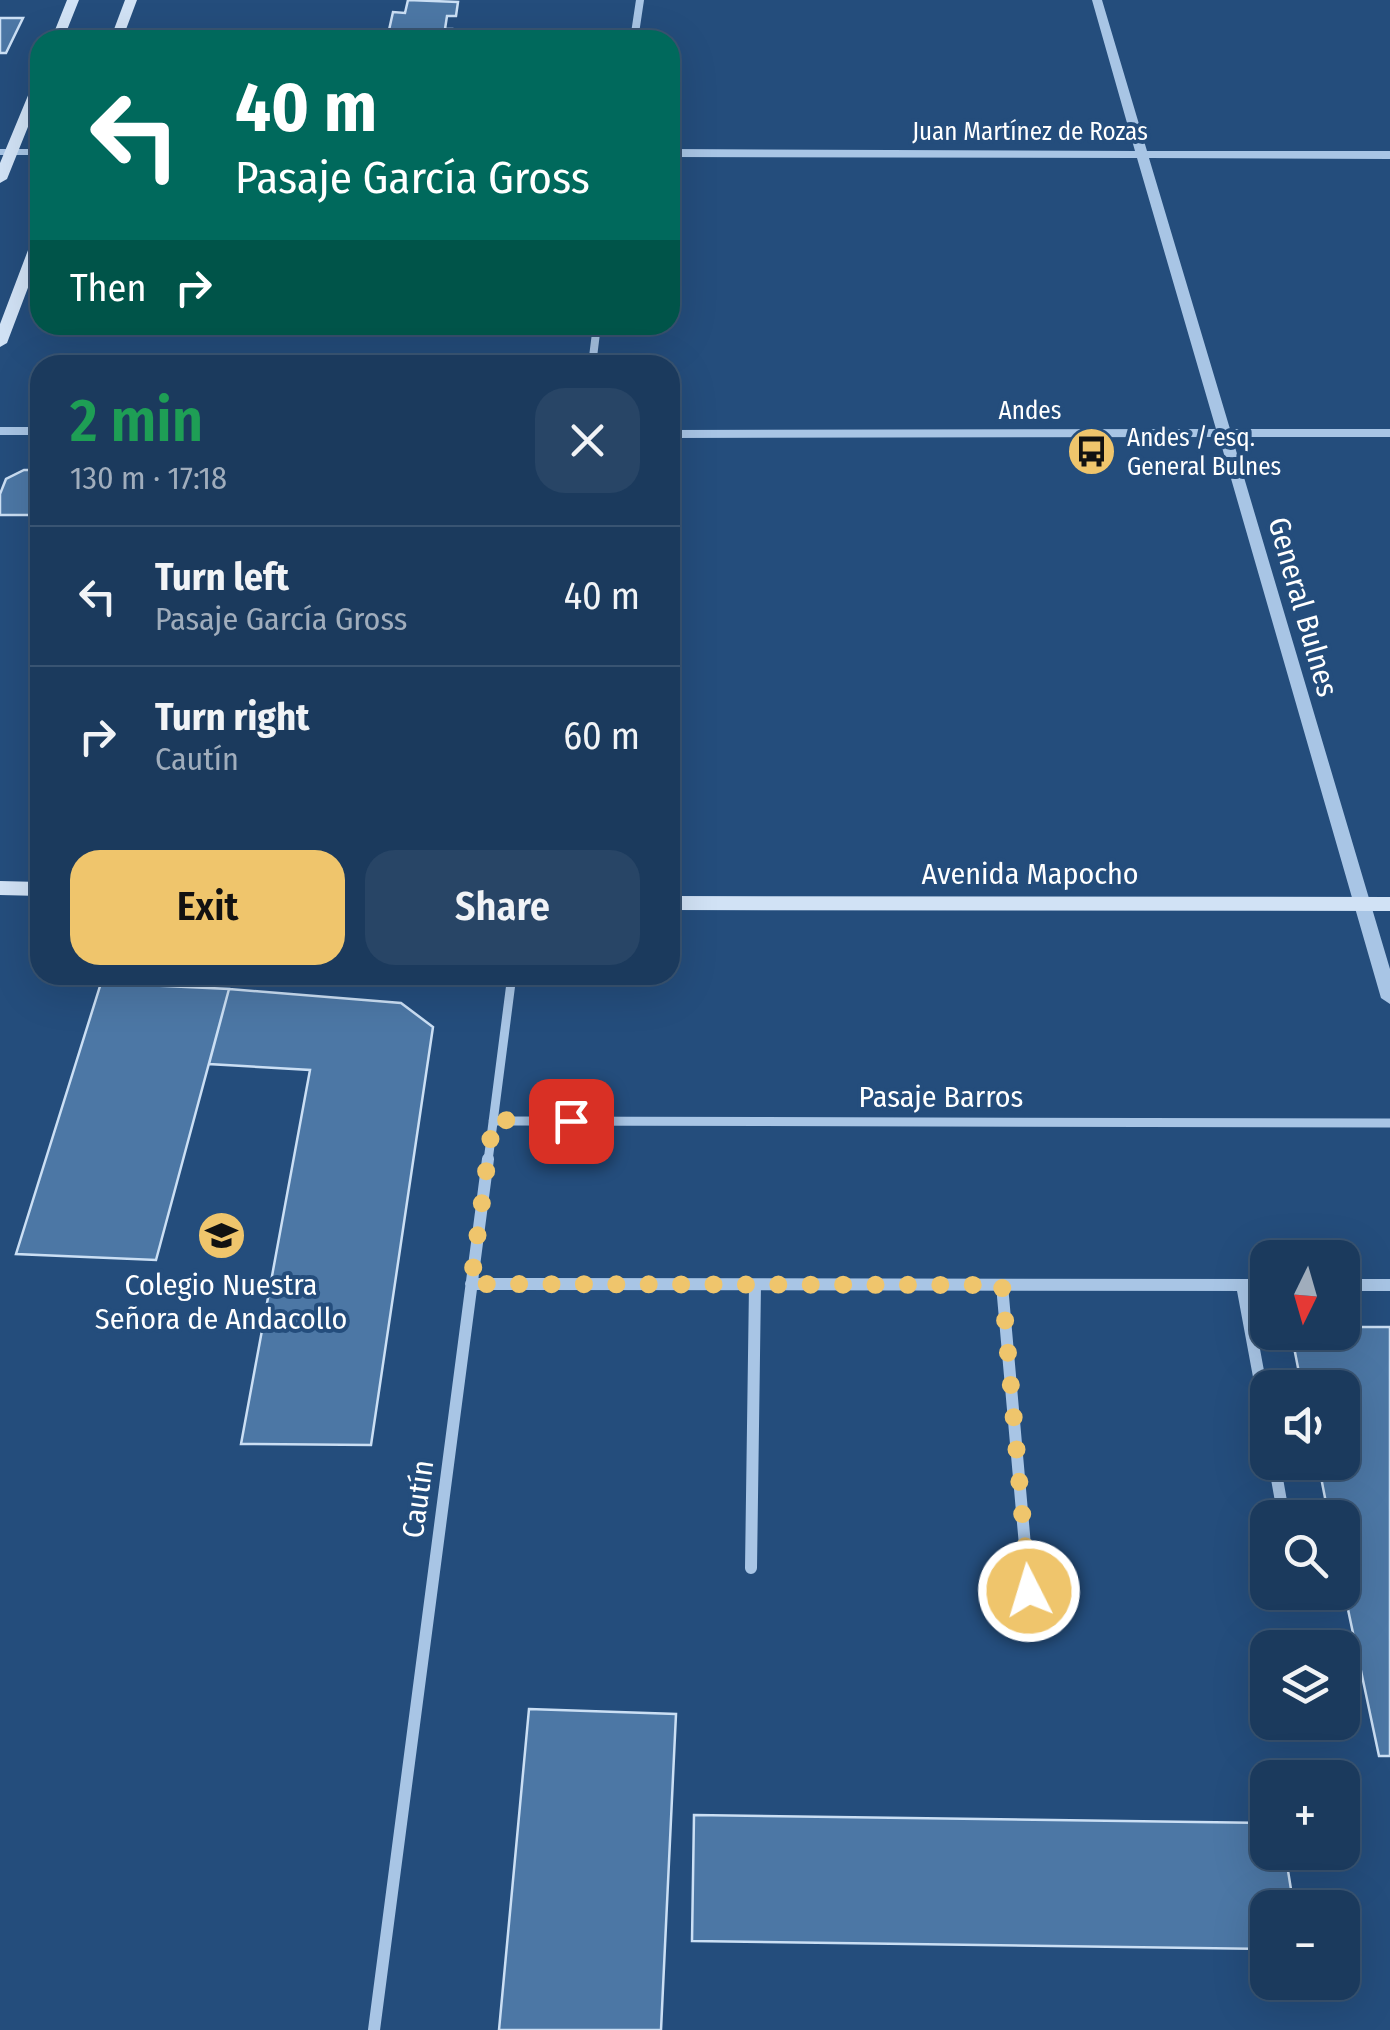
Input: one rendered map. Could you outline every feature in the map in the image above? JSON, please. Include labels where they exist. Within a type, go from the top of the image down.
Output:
[{"type":"main road","points":[[60,30],[73,0]]},
{"type":"main road","points":[[120,30],[131,0]]},
{"type":"main road","points":[[0,179],[6,152],[30,102]]},
{"type":"main road","points":[[0,342],[30,263]]},
{"type":"main road","points":[[0,888],[30,889]]},
{"type":"main road","name":"Avenida Mapocho","points":[[680,903],[1390,904]]},
{"type":"street","points":[[636,30],[640,0]]},
{"type":"street","name":"General Bulnes","points":[[1097,0],[1390,998]]},
{"type":"street","name":"Juan Martínez de Rozas","points":[[680,153],[1390,155]]},
{"type":"street","points":[[0,431],[30,431]]},
{"type":"street","name":"Andes","points":[[680,434],[1390,434]]},
{"type":"street","name":"Cautín","points":[[374,2030],[511,985]]},
{"type":"street","name":"Pasaje Barros","points":[[493,1120],[1390,1122]]},
{"type":"street","points":[[471,1284],[1250,1285]]},
{"type":"street","points":[[751,1568],[755,1285]]},
{"type":"street","points":[[1002,1285],[1029,1591]]},
{"type":"street","points":[[1242,1285],[1258,1370]]},
{"type":"street","points":[[1360,1285],[1390,1285]]},
{"type":"building","points":[[408,0],[458,2],[456,16],[447,16],[445,29],[452,30],[389,30],[393,12],[405,13]]},
{"type":"building","points":[[0,18],[23,18],[6,53],[0,53]]},
{"type":"building","points":[[30,470],[30,515],[0,515],[0,494],[6,479]]},
{"type":"building","points":[[100,985],[229,989],[156,1260],[16,1254]]},
{"type":"building","points":[[229,989],[401,1003],[433,1027],[371,1445],[241,1444],[310,1070],[209,1064]]},
{"type":"building","points":[[1360,1327],[1390,1327],[1390,1756],[1379,1756],[1360,1666],[1360,1630],[1352,1630],[1348,1610],[1360,1610],[1360,1500],[1325,1500],[1322,1480],[1360,1480],[1360,1370],[1298,1370],[1295,1350],[1360,1350]]},
{"type":"building","points":[[529,1709],[676,1714],[661,2030],[499,2030]]},
{"type":"building","points":[[694,1815],[1250,1823],[1250,1870],[1288,1870],[1291,1890],[1250,1890],[1250,1949],[692,1941]]},
{"type":"place","name":"Andes / esq. General Bulnes","points":[[1092,452]]},
{"type":"place","name":"Colegio Nuestra Señora de Andacollo","points":[[221,1236]]},
{"type":"route","points":[[571,1121],[493,1120],[471,1284],[1002,1285],[1029,1591]]}]
